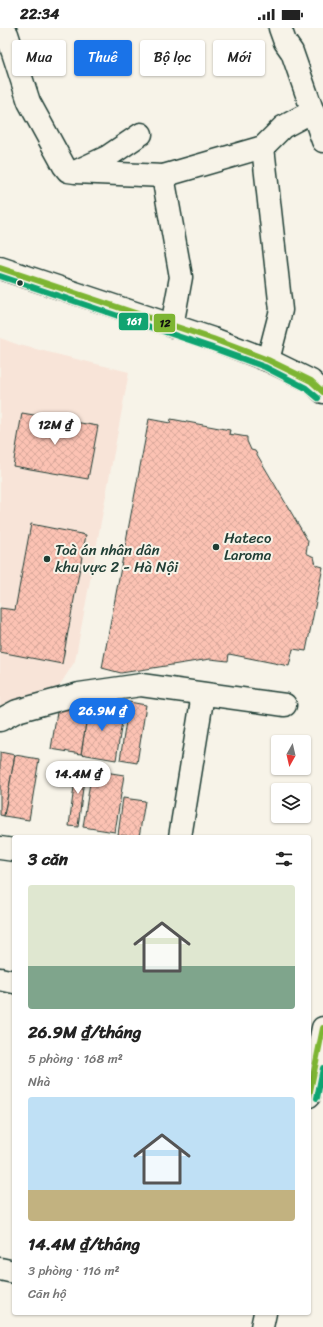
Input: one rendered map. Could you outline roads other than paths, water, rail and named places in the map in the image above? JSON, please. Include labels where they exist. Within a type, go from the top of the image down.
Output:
[{"type":"main road","points":[[280,28],[285,42],[292,52],[323,142]]},
{"type":"main road","points":[[8,33],[30,102],[68,171],[163,176],[263,147],[283,127],[313,111]]},
{"type":"main road","points":[[75,172],[107,157],[141,134]]},
{"type":"main road","points":[[263,147],[281,310],[268,360]]},
{"type":"main road","points":[[163,176],[181,277],[172,326]]},
{"type":"main road","points":[[0,268],[268,360],[311,381],[323,392]]},
{"type":"main road","points":[[0,720],[17,711],[79,694],[141,685],[285,705]]},
{"type":"main road","points":[[180,835],[204,694]]},
{"type":"main road","points":[[0,848],[12,850]]},
{"type":"main road","points":[[0,979],[12,982]]},
{"type":"main road","points":[[311,1085],[319,1043]]},
{"type":"main road","points":[[0,1269],[12,1272]]},
{"type":"main road","points":[[262,1327],[265,1315]]},
{"type":"place","name":"Hateco Laroma","points":[[216,547]]},
{"type":"place","name":"Toà án nhân dân khu vực 2 - Hà Nội","points":[[47,559]]}]
